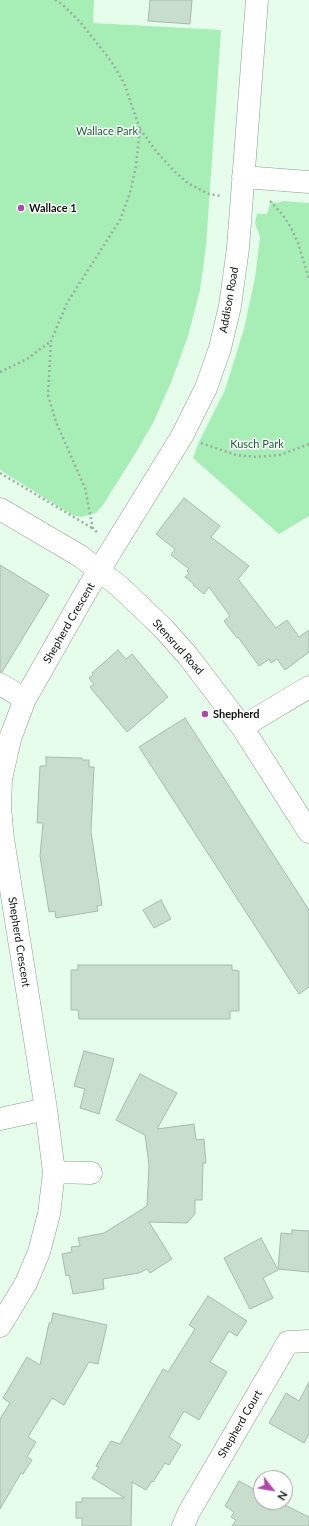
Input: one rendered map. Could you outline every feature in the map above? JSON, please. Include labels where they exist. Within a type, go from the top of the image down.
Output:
[{"type":"street","name":"Addison Road","points":[[100,570],[182,436],[209,381],[220,348],[230,306],[238,248],[257,0]]},
{"type":"street","points":[[243,177],[309,182]]},
{"type":"street","name":"Stensrud Road","points":[[0,509],[64,546],[100,570],[127,593],[163,628],[211,685],[242,727],[309,832]]},
{"type":"street","name":"Shepherd Crescent","points":[[0,1326],[26,1283],[39,1252],[49,1214],[54,1172],[46,1109],[3,839],[0,808],[1,779],[8,746],[25,699],[100,570]]},
{"type":"street","points":[[0,684],[25,699]]},
{"type":"street","points":[[242,727],[309,688]]},
{"type":"street","points":[[0,1119],[46,1109]]},
{"type":"street","points":[[54,1172],[91,1173]]},
{"type":"street","name":"Shepherd Court","points":[[183,1526],[189,1512],[288,1342],[309,1341]]},
{"type":"path","points":[[55,0],[62,4],[82,23],[111,61],[124,83],[140,128],[156,151],[174,171],[189,184],[209,194]]},
{"type":"path","points":[[93,529],[85,488],[56,422],[48,395],[51,341],[67,304],[120,220],[130,193],[136,166],[140,128]]},
{"type":"path","points":[[268,201],[271,201],[290,226],[298,243],[309,280]]},
{"type":"path","points":[[0,372],[27,359],[51,341]]},
{"type":"path","points":[[206,445],[236,455],[256,457],[280,455],[309,444]]},
{"type":"path","points":[[0,473],[93,529],[114,548]]},
{"type":"green space","name":"Wallace Park","points":[[0,0],[94,0],[93,23],[221,30],[206,246],[200,290],[188,336],[172,380],[154,421],[135,454],[103,505],[96,513],[82,517],[72,515],[0,470]]},
{"type":"green space","name":"Kusch Park","points":[[271,201],[277,203],[283,201],[309,203],[309,516],[279,534],[193,458],[199,442],[225,390],[244,329],[255,278],[260,237],[255,223],[257,214],[267,214]]},
{"type":"building","points":[[150,0],[192,0],[190,24],[148,21]]},
{"type":"building","points":[[184,498],[220,526],[211,537],[249,566],[238,579],[276,628],[287,620],[299,637],[309,630],[309,652],[285,670],[277,659],[271,663],[269,659],[259,666],[238,637],[237,638],[224,621],[230,616],[209,587],[204,594],[185,577],[189,573],[187,571],[189,569],[171,555],[175,549],[156,534]]},
{"type":"building","points":[[0,565],[49,595],[2,672],[0,672]]},
{"type":"building","points":[[118,650],[126,659],[132,654],[168,697],[127,732],[90,687],[94,684],[89,678],[93,675],[92,673]]},
{"type":"building","points":[[185,718],[309,910],[309,987],[299,994],[139,747]]},
{"type":"building","points":[[46,757],[82,758],[82,760],[89,760],[89,767],[94,767],[91,832],[102,905],[97,906],[98,911],[56,918],[55,911],[49,912],[40,856],[43,823],[37,823],[40,766],[46,766]]},
{"type":"building","points":[[161,900],[171,919],[154,928],[143,910]]},
{"type":"building","points":[[78,965],[232,965],[232,970],[239,971],[239,1011],[230,1011],[230,1019],[79,1019],[78,1010],[71,1010],[71,970],[78,970]]},
{"type":"building","points":[[84,1051],[114,1059],[99,1114],[80,1108],[85,1089],[74,1086]]},
{"type":"building","points":[[140,1074],[177,1093],[157,1129],[194,1124],[196,1140],[204,1139],[206,1163],[203,1163],[202,1200],[195,1200],[195,1214],[187,1223],[149,1222],[172,1259],[150,1273],[147,1269],[139,1273],[103,1279],[104,1289],[73,1294],[69,1275],[66,1276],[62,1254],[72,1252],[71,1247],[80,1246],[78,1238],[104,1233],[147,1206],[149,1165],[145,1135],[116,1120]]},
{"type":"building","points":[[292,1230],[309,1231],[309,1272],[278,1269],[281,1233],[292,1234]]},
{"type":"building","points":[[261,1238],[278,1270],[263,1278],[273,1298],[250,1309],[224,1258]]},
{"type":"building","points":[[208,1296],[247,1321],[237,1336],[229,1331],[210,1362],[227,1372],[199,1420],[184,1411],[169,1437],[181,1445],[169,1465],[165,1463],[146,1490],[132,1482],[131,1526],[82,1526],[82,1518],[76,1518],[76,1502],[82,1502],[82,1498],[125,1498],[92,1478],[99,1467],[96,1466],[111,1441],[120,1444],[163,1369],[168,1372],[195,1329],[189,1325]]},
{"type":"building","points":[[53,1313],[107,1325],[98,1364],[89,1362],[64,1405],[52,1398],[28,1437],[36,1442],[27,1457],[32,1460],[23,1474],[21,1473],[0,1509],[0,1419],[10,1403],[3,1398],[27,1357],[40,1365],[49,1323],[51,1323]]},
{"type":"building","points":[[309,1382],[309,1434],[304,1443],[269,1423],[286,1393],[299,1401]]},
{"type":"building","points":[[239,1481],[253,1489],[253,1510],[293,1509],[309,1517],[309,1526],[232,1526],[236,1520],[231,1517],[234,1512],[225,1506]]},
{"type":"place","name":"Wallace 1","points":[[21,208]]},
{"type":"place","name":"Shepherd","points":[[205,714]]}]
